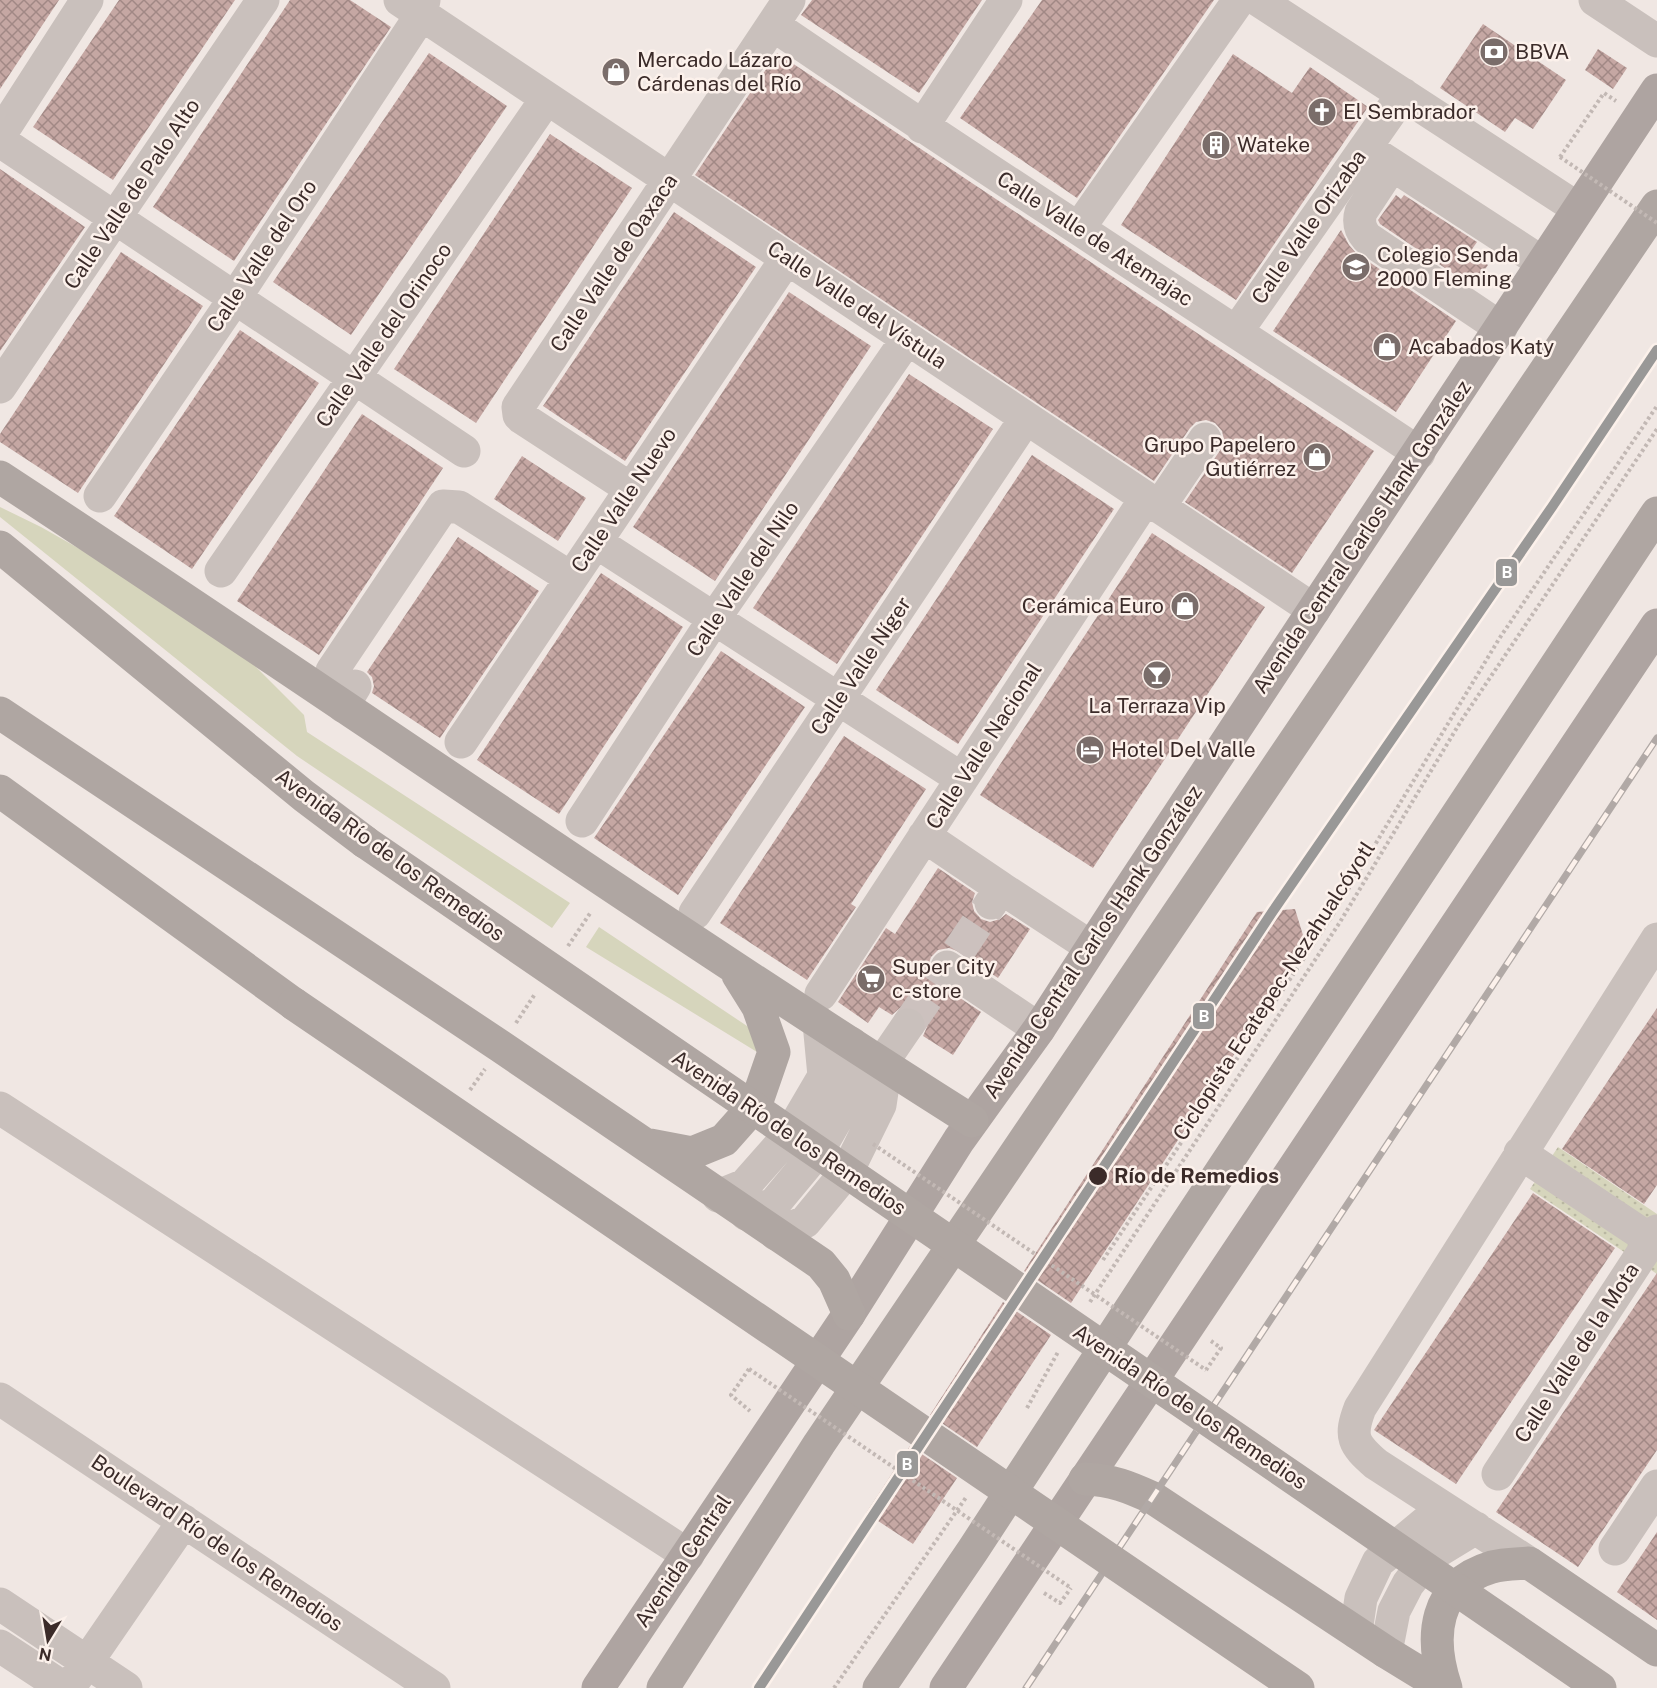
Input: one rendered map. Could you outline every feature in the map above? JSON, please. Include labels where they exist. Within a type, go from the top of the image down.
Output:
[{"type":"highway","points":[[663,1688],[819,1444],[1657,206]]},
{"type":"highway","points":[[0,477],[343,688],[734,969],[820,1008],[851,1043],[972,1120]]},
{"type":"highway","points":[[879,1688],[973,1550],[1657,513]]},
{"type":"highway","name":"Avenida Río de los Remedios","points":[[0,548],[295,789],[365,842],[1600,1688]]},
{"type":"highway","points":[[0,713],[821,1264],[834,1280],[849,1314]]},
{"type":"highway","points":[[0,791],[294,1004],[1298,1688]]},
{"type":"highway","points":[[645,1144],[692,1153],[724,1140],[756,1104],[774,1053],[758,1007],[734,969]]},
{"type":"highway","points":[[1085,1479],[1106,1480],[1153,1498],[1386,1652],[1446,1688]]},
{"type":"highway","points":[[1446,1688],[1436,1643],[1439,1620],[1447,1595],[1464,1579],[1493,1567],[1529,1563],[1657,1650]]},
{"type":"main road","name":"Avenida Central Carlos Hank González","points":[[768,1434],[849,1314],[972,1120],[1040,1029],[1091,947],[1657,90]]},
{"type":"main road","points":[[946,1688],[1657,626]]},
{"type":"main road","name":"Avenida Central","points":[[598,1688],[768,1434]]},
{"type":"street","points":[[0,135],[87,0]]},
{"type":"street","name":"Calle Valle de Palo Alto","points":[[0,387],[263,0]]},
{"type":"street","points":[[922,127],[1006,0]]},
{"type":"street","points":[[1078,228],[1239,0]]},
{"type":"street","points":[[1258,0],[1578,208]]},
{"type":"street","points":[[1595,0],[1657,41]]},
{"type":"street","name":"Calle Valle del Vístula","points":[[415,5],[547,98],[1314,610]]},
{"type":"street","name":"Calle Valle del Oro","points":[[100,496],[235,298],[415,5]]},
{"type":"street","name":"Calle Valle de Atemajac","points":[[781,12],[922,127],[1237,331],[1419,453]]},
{"type":"street","name":"Calle Valle de Oaxaca","points":[[631,489],[522,418],[518,407],[781,12]]},
{"type":"street","name":"Calle Valle Orizaba","points":[[1237,331],[1403,94]]},
{"type":"street","name":"Calle Valle del Orinoco","points":[[221,571],[547,98]]},
{"type":"street","points":[[0,141],[464,451]]},
{"type":"street","points":[[1365,146],[1543,263]]},
{"type":"street","points":[[1392,165],[1361,212],[1359,219],[1361,231],[1367,238],[1501,328]]},
{"type":"street","name":"Calle Valle Nuevo","points":[[461,742],[786,258]]},
{"type":"street","name":"Calle Valle del Nilo","points":[[582,820],[714,619],[907,339]]},
{"type":"street","name":"Calle Valle Níger","points":[[695,913],[1026,418]]},
{"type":"street","name":"Calle Valle Nacional","points":[[820,1008],[924,836],[962,779],[1153,503],[1205,439]]},
{"type":"street","points":[[343,688],[439,509],[447,505],[459,507],[571,578]]},
{"type":"street","points":[[596,542],[962,779]]},
{"type":"street","points":[[924,836],[996,895],[1091,947]]},
{"type":"street","points":[[1529,1563],[1376,1464],[1361,1452],[1352,1436],[1354,1424],[1360,1408],[1657,939]]},
{"type":"street","points":[[948,966],[1040,1029]]},
{"type":"street","points":[[718,1196],[745,1185],[790,1134],[824,1076],[820,1008]]},
{"type":"street","points":[[776,1234],[805,1222],[848,1170],[880,1106],[883,1085],[882,1064],[908,1025]]},
{"type":"street","points":[[746,1214],[774,1204],[818,1150],[852,1092],[851,1043]]},
{"type":"street","points":[[0,1108],[688,1555]]},
{"type":"street","points":[[1520,1153],[1655,1238]]},
{"type":"street","name":"Calle Valle de la Mota","points":[[1498,1474],[1655,1238]]},
{"type":"street","name":"Boulevard Río de los Remedios","points":[[0,1399],[434,1688]]},
{"type":"street","points":[[1615,1549],[1657,1486]]},
{"type":"street","points":[[1356,1632],[1361,1598],[1378,1562],[1443,1508]]},
{"type":"street","points":[[69,1688],[184,1521]]},
{"type":"street","points":[[1386,1652],[1394,1611],[1408,1584],[1430,1556],[1476,1528]]},
{"type":"street","points":[[0,1604],[126,1688]]},
{"type":"street","points":[[0,1646],[64,1688]]},
{"type":"path","points":[[1604,93],[1560,157],[1657,223]]},
{"type":"path","points":[[1103,1260],[1332,916],[1499,639],[1657,406]]},
{"type":"path","name":"Ciclopista Ecatepec-Nezahualcóyotl","points":[[1087,1306],[1340,922],[1461,721],[1657,429]]},
{"type":"path","points":[[1340,922],[1349,928]]},
{"type":"path","points":[[873,1144],[1206,1370]]},
{"type":"path","points":[[1025,1412],[1061,1345]]},
{"type":"path","points":[[731,1395],[749,1369],[1071,1588],[1060,1604]]},
{"type":"path","points":[[834,1688],[969,1494]]},
{"type":"green space","points":[[0,507],[41,527],[131,578],[250,661],[304,715],[307,732],[570,903],[552,928],[297,756],[0,517]]},
{"type":"green space","points":[[599,927],[759,1034],[757,1052],[586,947]]},
{"type":"green space","points":[[1558,1147],[1657,1214],[1657,1274],[1530,1189]]},
{"type":"building","points":[[0,0],[59,0],[0,89]]},
{"type":"building","points":[[119,0],[235,0],[113,180],[33,127]]},
{"type":"building","points":[[290,0],[350,0],[391,27],[234,261],[153,207]]},
{"type":"building","points":[[812,0],[982,0],[919,93],[801,15]]},
{"type":"building","points":[[1042,0],[1214,0],[1077,198],[960,118]]},
{"type":"building","name":"BBVA","points":[[1483,24],[1566,80],[1533,129],[1515,118],[1505,132],[1440,88]]},
{"type":"building","points":[[1598,49],[1627,68],[1613,89],[1585,70]]},
{"type":"building","points":[[429,53],[507,106],[351,335],[273,282]]},
{"type":"building","points":[[777,53],[1374,451],[1292,573],[1185,502],[1221,449],[1224,440],[1222,431],[1215,423],[1206,420],[1196,422],[1154,481],[695,175]]},
{"type":"building","points":[[1233,54],[1292,93],[1310,67],[1368,107],[1236,300],[1121,225]]},
{"type":"building","points":[[550,134],[632,188],[476,423],[394,369]]},
{"type":"building","points":[[0,169],[85,227],[0,351]]},
{"type":"building","points":[[1396,195],[1401,199],[1404,195],[1477,242],[1470,252],[1488,265],[1473,287],[1380,224],[1378,220]]},
{"type":"building","points":[[674,212],[756,267],[625,461],[543,406]]},
{"type":"building","points":[[1341,230],[1356,253],[1456,321],[1396,412],[1273,331]]},
{"type":"building","points":[[121,252],[203,306],[78,493],[0,442],[0,434]]},
{"type":"building","points":[[789,292],[871,346],[715,581],[633,527]]},
{"type":"building","points":[[240,330],[319,383],[192,569],[114,516]]},
{"type":"building","points":[[909,374],[993,429],[837,664],[753,608]]},
{"type":"building","points":[[362,414],[443,468],[319,655],[237,601]]},
{"type":"building","points":[[1032,455],[1114,509],[958,744],[876,690]]},
{"type":"building","points":[[522,456],[586,498],[558,541],[494,499]]},
{"type":"building","points":[[1152,533],[1265,607],[1093,868],[980,795]]},
{"type":"building","points":[[458,537],[539,591],[440,738],[372,693],[374,686],[372,677],[367,672]]},
{"type":"building","points":[[601,573],[683,627],[559,814],[477,760]]},
{"type":"building","points":[[721,651],[805,707],[678,895],[594,838]]},
{"type":"building","points":[[844,736],[926,789],[851,904],[856,907],[807,980],[720,923]]},
{"type":"building","points":[[938,868],[975,893],[972,902],[974,911],[981,919],[990,922],[1006,914],[1030,929],[998,978],[949,948],[938,950],[931,957],[928,966],[930,976],[981,1012],[953,1055],[923,1036],[927,1027],[925,1017],[918,1009],[909,1006],[900,1008],[892,1015],[879,1007],[868,1023],[838,1002],[886,928],[895,934]]},
{"type":"building","name":"Río de Remedios","points":[[1295,909],[1306,945],[1071,1303],[1024,1271],[1257,912]]},
{"type":"building","points":[[1657,1008],[1657,1185],[1644,1204],[1562,1149]]},
{"type":"building","points":[[1533,1193],[1615,1248],[1456,1484],[1374,1430]]},
{"type":"building","points":[[1657,1273],[1657,1450],[1578,1567],[1496,1512]]},
{"type":"building","points":[[1003,1302],[1051,1335],[977,1447],[930,1415]]},
{"type":"building","points":[[910,1446],[957,1478],[913,1544],[866,1513]]},
{"type":"building","points":[[1657,1532],[1657,1620],[1617,1592]]},
{"type":"tunnel","points":[[958,952],[991,903]]},
{"type":"tunnel","points":[[908,1025],[940,979]]},
{"type":"railway","points":[[1026,1688],[1657,738]]},
{"type":"transit line","name":"B","points":[[759,1688],[1273,911],[1552,507],[1657,350]]},
{"type":"place","name":"BBVA","points":[[1494,52]]},
{"type":"place","name":"Mercado Lázaro Cárdenas del Río","points":[[616,72]]},
{"type":"place","name":"El Sembrador","points":[[1322,112]]},
{"type":"place","name":"Wateke","points":[[1216,145]]},
{"type":"place","name":"Colegio Senda 2000 Fleming","points":[[1356,267]]},
{"type":"place","name":"Acabados Katy","points":[[1387,347]]},
{"type":"place","name":"Grupo Papelero Gutiérrez","points":[[1317,457]]},
{"type":"place","name":"Cerámica Euro","points":[[1185,606]]},
{"type":"place","name":"La Terraza Vip","points":[[1157,675]]},
{"type":"place","name":"Hotel Del Valle","points":[[1090,750]]},
{"type":"place","name":"Super City c-store","points":[[871,979]]},
{"type":"place","name":"Río de Remedios","points":[[1098,1176]]}]
